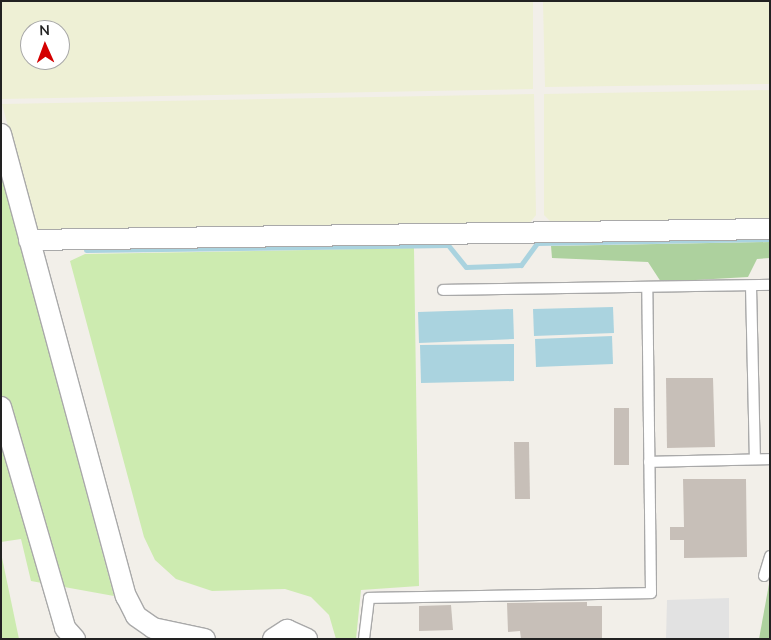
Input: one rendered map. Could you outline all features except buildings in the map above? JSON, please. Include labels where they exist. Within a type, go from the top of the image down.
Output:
[{"type":"street","points":[[1,134],[28,240],[126,596],[136,616],[153,628],[206,639]]},
{"type":"street","points":[[28,240],[770,229]]},
{"type":"street","points":[[1,407],[65,628],[75,639]]},
{"type":"street","points":[[273,639],[287,630],[307,639]]},
{"type":"lane","points":[[443,290],[770,285]]},
{"type":"lane","points":[[751,286],[755,459]]},
{"type":"lane","points":[[364,639],[369,598],[651,593],[646,287]]},
{"type":"lane","points":[[649,462],[770,459]]},
{"type":"lane","points":[[764,576],[770,556]]},
{"type":"green space","points":[[1,1],[533,1],[533,89],[1,99]]},
{"type":"green space","points":[[543,1],[770,1],[770,84],[545,87]]},
{"type":"green space","points":[[770,90],[770,220],[552,223],[544,215],[544,94]]},
{"type":"green space","points":[[534,94],[536,215],[529,224],[36,230],[2,104]]},
{"type":"green space","points":[[1,173],[114,596],[31,581],[21,539],[1,542]]},
{"type":"green space","points":[[770,242],[770,258],[757,259],[748,277],[661,282],[648,262],[552,258],[551,246]]},
{"type":"green space","points":[[414,248],[419,586],[361,590],[356,639],[336,639],[329,615],[311,597],[285,589],[212,591],[176,579],[155,560],[144,537],[70,261],[85,254]]},
{"type":"green space","points":[[1,553],[19,639],[1,639]]},
{"type":"green space","points":[[770,582],[769,639],[759,639],[769,584]]},
{"type":"shaded area","points":[[729,598],[729,639],[666,639],[667,600]]},
{"type":"water","points":[[613,307],[614,333],[534,336],[533,309]]},
{"type":"water","points":[[513,309],[514,339],[419,343],[418,312]]},
{"type":"water","points":[[612,336],[613,364],[536,367],[535,339]]},
{"type":"water","points":[[514,344],[514,381],[421,383],[420,345]]},
{"type":"waterway","points":[[86,250],[448,245],[466,267],[521,265],[537,243],[770,239]]}]
